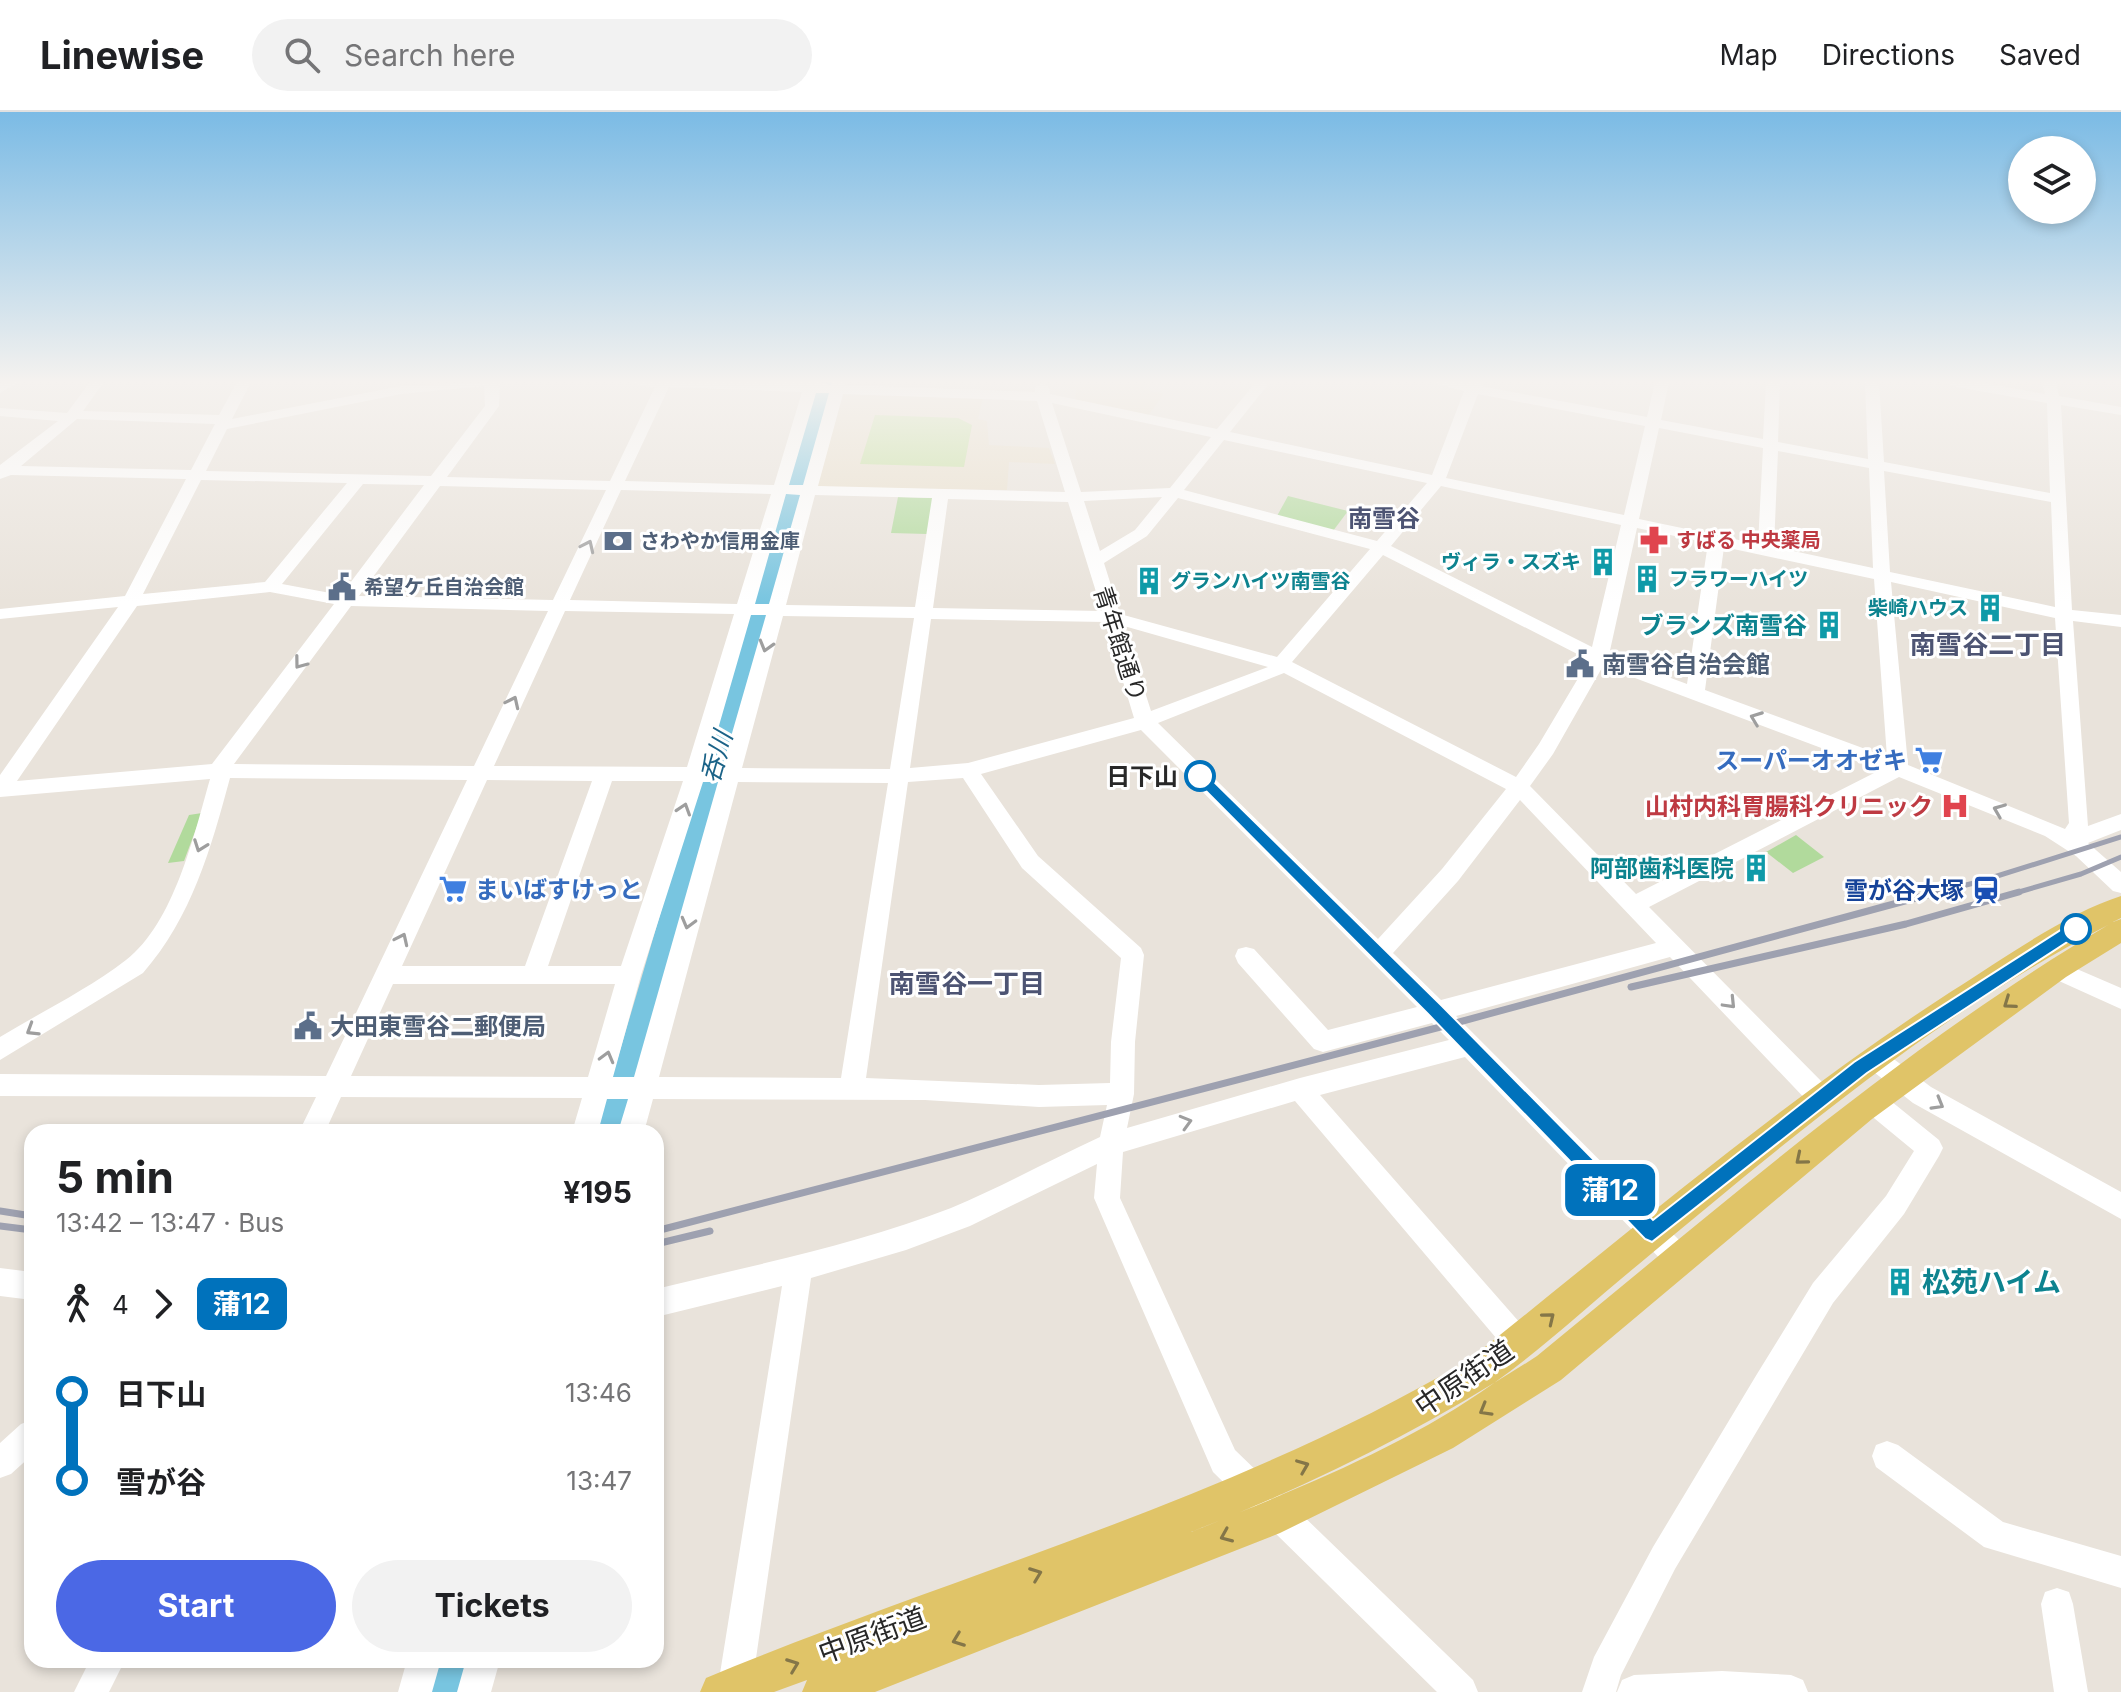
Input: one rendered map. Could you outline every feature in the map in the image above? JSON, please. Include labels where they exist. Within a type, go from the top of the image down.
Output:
[{"type":"main road","name":"中原街道","points":[[728,1689],[1251,1490],[1389,1426],[1482,1371],[1820,1097],[1874,1058],[2055,942],[2121,906]]},
{"type":"main road","name":"中原街道","points":[[822,1692],[1189,1553],[1277,1515],[1417,1447],[1509,1396],[1549,1368],[1872,1101],[2056,969],[2121,930]]},
{"type":"street","points":[[2,472],[22,456]]},
{"type":"street","points":[[0,790],[132,599],[206,456]]},
{"type":"street","points":[[0,1050],[135,966],[154,948],[201,845],[220,771],[456,456]]},
{"type":"street","points":[[316,1124],[557,605],[630,456]]},
{"type":"street","points":[[588,1124],[603,1088],[629,975],[697,776],[792,456]]},
{"type":"street","points":[[632,1124],[639,1089],[725,776],[816,456]]},
{"type":"street","name":"青年館通り","points":[[1062,456],[1145,721],[1679,1259]]},
{"type":"street","points":[[1094,562],[1141,533],[1204,456]]},
{"type":"street","points":[[1318,456],[2064,614],[2121,622]]},
{"type":"street","points":[[0,790],[220,771],[901,776],[968,770],[1145,721],[1275,671],[1437,481],[1447,456]]},
{"type":"street","points":[[1378,954],[1450,875],[1519,787],[1546,749],[1599,658],[1646,456]]},
{"type":"street","points":[[1766,550],[1770,456]]},
{"type":"street","points":[[1824,456],[2058,499]]},
{"type":"street","points":[[1875,456],[1898,769]]},
{"type":"street","points":[[2056,456],[2079,823],[2070,841]]},
{"type":"street","points":[[2,472],[1074,497],[1174,492],[1380,547],[1599,658],[1898,769],[2052,831],[2070,841],[2121,885]]},
{"type":"street","points":[[270,587],[358,480]]},
{"type":"street","points":[[852,1090],[941,493]]},
{"type":"street","points":[[1692,694],[1696,689],[1717,540]]},
{"type":"street","points":[[0,614],[270,587],[347,601],[1112,617],[1281,665],[1519,787],[1636,904],[1820,1097]]},
{"type":"street","points":[[1636,904],[1898,769]]},
{"type":"street","points":[[968,770],[1030,862],[1133,955],[1123,1042],[1122,1094],[1111,1144],[1107,1198],[1224,1461],[1461,1692]]},
{"type":"street","points":[[533,975],[604,774]]},
{"type":"street","points":[[2070,841],[2121,822]]},
{"type":"street","points":[[1246,956],[1323,1042],[1675,947]]},
{"type":"street","points":[[2056,969],[2121,999]]},
{"type":"street","points":[[385,975],[629,975]]},
{"type":"street","points":[[664,1301],[799,1268],[906,1237],[960,1217],[1111,1144],[1300,1089],[1467,1046]]},
{"type":"street","points":[[1874,1058],[1902,1080],[2011,1146],[2121,1206]]},
{"type":"street","points":[[0,1085],[925,1089],[1039,1096],[1122,1094]]},
{"type":"street","points":[[1300,1089],[1518,1342]]},
{"type":"street","points":[[1598,1692],[1664,1558],[1767,1384],[1823,1293],[1895,1205],[1930,1148],[1872,1101]]},
{"type":"street","points":[[728,1689],[799,1268]]},
{"type":"street","points":[[0,1282],[24,1285]]},
{"type":"street","points":[[0,1463],[24,1442]]},
{"type":"street","points":[[1887,1456],[1995,1536],[2098,1566]]},
{"type":"street","points":[[2057,1604],[2071,1692]]},
{"type":"street","points":[[91,1692],[104,1668]]},
{"type":"street","points":[[415,1692],[422,1668]]},
{"type":"street","points":[[474,1692],[481,1668]]},
{"type":"street","points":[[1634,1692],[1791,1692]]},
{"type":"shaded area","points":[[826,456],[1052,456],[1055,464],[1009,462],[1007,490],[817,487]]},
{"type":"green space","points":[[863,456],[966,456],[964,467],[860,464]]},
{"type":"green space","points":[[1288,496],[1348,511],[1333,531],[1277,516]]},
{"type":"green space","points":[[898,497],[933,498],[927,534],[891,533]]},
{"type":"green space","points":[[202,813],[184,861],[168,863],[189,815]]},
{"type":"green space","points":[[1796,835],[1824,857],[1793,873],[1766,852]]},
{"type":"water","name":"呑川","points":[[795,456],[812,456],[625,1124],[598,1124]]},
{"type":"water","points":[[437,1668],[474,1668],[467,1692],[430,1692]]},
{"type":"railway","points":[[1938,892],[2121,837]]},
{"type":"railway","points":[[2015,893],[2081,874],[2121,857]]},
{"type":"railway","points":[[664,1229],[1448,1025],[1938,892]]},
{"type":"railway","points":[[1930,894],[1938,892]]},
{"type":"railway","points":[[2015,893],[2019,892]]},
{"type":"railway","points":[[1631,987],[1906,924],[2015,893]]},
{"type":"railway","points":[[0,1211],[24,1215]]},
{"type":"railway","points":[[0,1226],[24,1229]]},
{"type":"railway","points":[[664,1242],[710,1231]]},
{"type":"bus line","name":"蒲12","points":[[1200,776],[1435,1010],[1652,1233],[1861,1067],[1967,996],[2076,929]]},
{"type":"place","name":"すばる 中央薬局","points":[[1654,540]]},
{"type":"place","name":"さわやか信用金庫","points":[[618,541]]},
{"type":"place","name":"ヴィラ・スズキ","points":[[1603,562]]},
{"type":"place","name":"フラワーハイツ","points":[[1647,579]]},
{"type":"place","name":"グランハイツ南雪谷","points":[[1149,581]]},
{"type":"place","name":"希望ケ丘自治会館","points":[[342,587]]},
{"type":"place","name":"柴崎ハウス","points":[[1990,608]]},
{"type":"place","name":"ブランズ南雪谷","points":[[1829,625]]},
{"type":"place","name":"南雪谷自治会館","points":[[1580,664]]},
{"type":"place","name":"スーパーオオゼキ","points":[[1929,760]]},
{"type":"place","name":"日下山","points":[[1200,776]]},
{"type":"place","name":"山村内科胃腸科クリニック","points":[[1955,806]]},
{"type":"place","name":"阿部歯科医院","points":[[1756,868]]},
{"type":"place","name":"まいばすけっと","points":[[453,889]]},
{"type":"place","name":"雪が谷大塚","points":[[1986,890]]},
{"type":"place","name":"大田東雪谷二郵便局","points":[[308,1026]]},
{"type":"place","name":"松苑ハイム","points":[[1900,1282]]},
{"type":"district","name":"南雪谷","points":[[1384,518]]},
{"type":"district","name":"南雪谷二丁目","points":[[1988,644]]},
{"type":"district","name":"南雪谷一丁目","points":[[967,983]]}]
